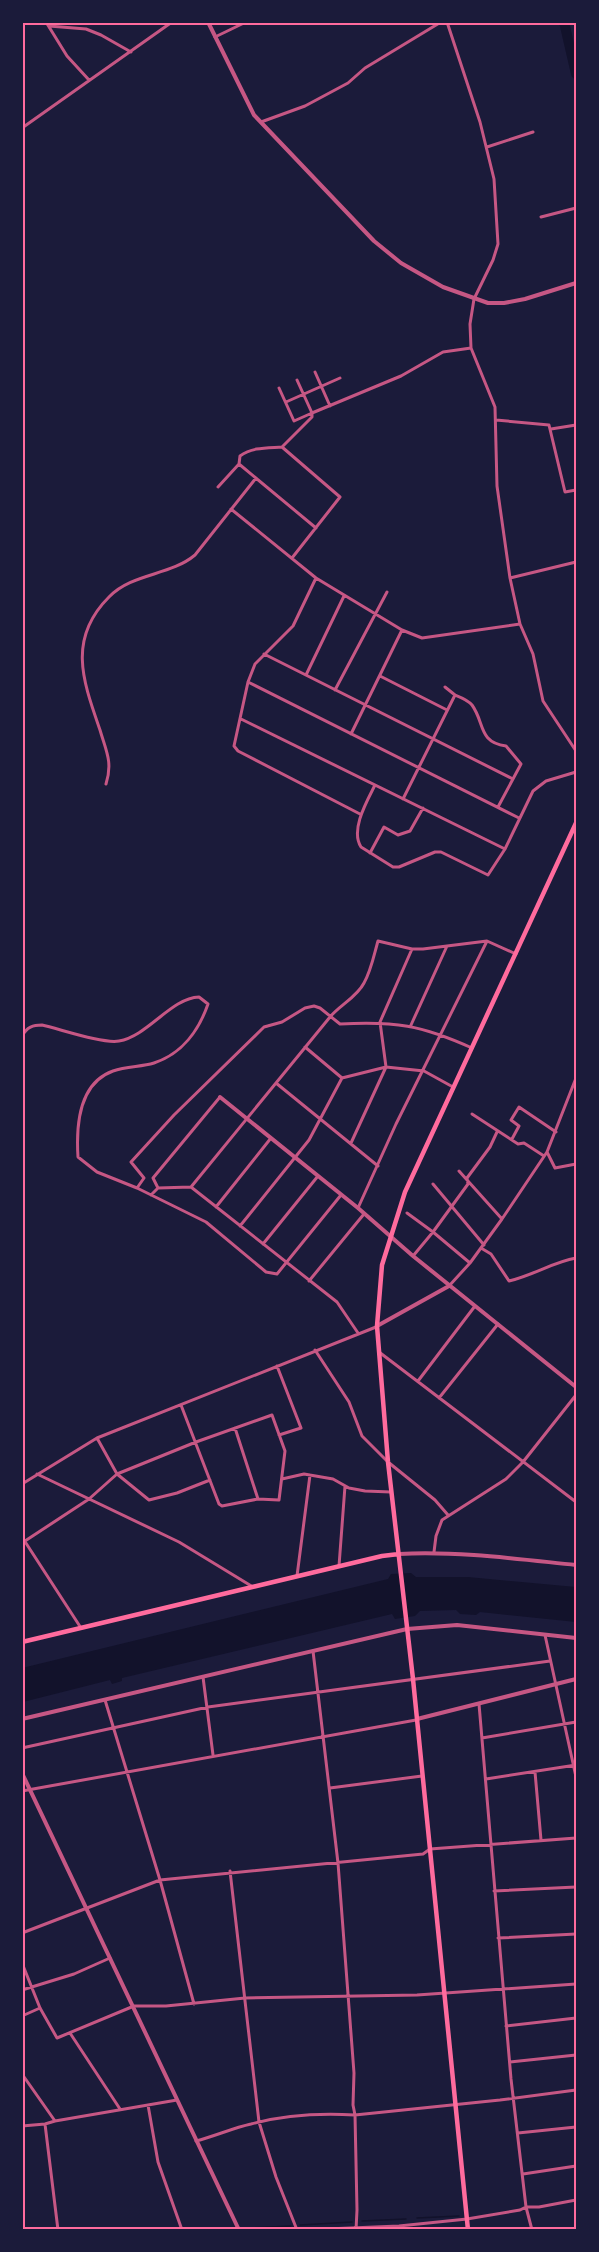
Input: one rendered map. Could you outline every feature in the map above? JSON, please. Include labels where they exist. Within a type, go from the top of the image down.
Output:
[{"type":"main road","points":[[468,2229],[413,1679],[388,1462],[377,1326],[382,1265],[405,1192],[576,823]]},
{"type":"main road","points":[[22,1642],[339,1566],[399,1554]]},
{"type":"street","points":[[46,22],[67,56],[88,80]]},
{"type":"street","points":[[22,128],[172,22]]},
{"type":"street","points":[[208,22],[252,110],[261,122],[385,251],[401,263],[443,287],[488,303],[525,299],[576,283]]},
{"type":"street","points":[[215,37],[246,22]]},
{"type":"street","points":[[261,122],[305,106],[348,83],[365,68],[441,22]]},
{"type":"street","points":[[447,22],[487,147],[494,179],[498,244],[493,260],[474,299],[470,324],[471,348],[495,407],[497,486],[510,578],[520,624],[533,654],[543,700],[576,751]]},
{"type":"street","points":[[49,26],[86,29],[101,34],[130,52]]},
{"type":"street","points":[[487,147],[533,132]]},
{"type":"street","points":[[541,217],[576,208]]},
{"type":"street","points":[[279,388],[294,421],[401,376],[443,352],[471,348]]},
{"type":"street","points":[[315,372],[330,406]]},
{"type":"street","points":[[286,402],[340,378]]},
{"type":"street","points":[[218,487],[239,464],[240,456],[258,448],[282,447],[312,417],[297,380]]},
{"type":"street","points":[[496,420],[549,425],[565,492],[576,490]]},
{"type":"street","points":[[551,429],[576,424]]},
{"type":"street","points":[[282,447],[340,497],[292,558]]},
{"type":"street","points":[[239,464],[316,528]]},
{"type":"street","points":[[106,784],[110,771],[108,754],[88,697],[81,655],[81,643],[85,632],[99,608],[121,587],[136,579],[182,563],[195,555],[256,478]]},
{"type":"street","points":[[231,509],[316,578],[402,630],[422,638],[520,624]]},
{"type":"street","points":[[510,578],[576,562]]},
{"type":"street","points":[[316,578],[293,626],[255,664],[248,682],[234,746],[238,751],[360,814]]},
{"type":"street","points":[[335,690],[387,592]]},
{"type":"street","points":[[306,675],[344,596]]},
{"type":"street","points":[[351,734],[402,630]]},
{"type":"street","points":[[264,654],[513,779]]},
{"type":"street","points":[[380,676],[447,710]]},
{"type":"street","points":[[248,682],[519,818]]},
{"type":"street","points":[[445,687],[470,702],[487,738],[494,744],[506,746],[521,764],[498,807]]},
{"type":"street","points":[[403,799],[455,695]]},
{"type":"street","points":[[241,719],[505,849]]},
{"type":"street","points":[[375,785],[360,814],[357,842],[361,847],[393,867],[441,852],[488,875],[505,849],[533,791],[546,781],[576,772]]},
{"type":"street","points":[[370,854],[384,827],[398,835],[410,831],[423,808]]},
{"type":"street","points":[[191,1188],[330,1017],[364,984],[378,941],[412,949],[487,941],[517,954]]},
{"type":"street","points":[[358,1208],[396,1124],[487,941]]},
{"type":"street","points":[[411,1026],[447,946]]},
{"type":"street","points":[[351,1143],[386,1067],[380,1022],[412,949]]},
{"type":"street","points":[[22,1036],[25,1030],[32,1026],[42,1025],[117,1042],[132,1038],[186,999],[199,997],[208,1004],[199,1028],[185,1043],[154,1063],[112,1071],[96,1079],[82,1107],[77,1127],[78,1157],[97,1172],[137,1188],[206,1222],[266,1272],[277,1274],[341,1195]]},
{"type":"street","points":[[137,1188],[144,1178],[131,1162],[174,1115],[264,1026],[282,1022],[305,1008],[314,1006],[320,1008],[340,1024],[380,1022],[411,1026],[442,1034],[472,1048]]},
{"type":"street","points":[[305,1047],[342,1078]]},
{"type":"street","points":[[240,1226],[309,1140],[342,1078],[386,1067],[424,1071],[453,1087]]},
{"type":"street","points":[[22,1484],[97,1438],[377,1326],[449,1286],[470,1263],[547,1152],[576,1078]]},
{"type":"street","points":[[276,1083],[378,1166]]},
{"type":"street","points":[[158,1188],[153,1178],[220,1097],[358,1208],[449,1286],[576,1387]]},
{"type":"street","points":[[512,1139],[519,1126],[511,1119],[519,1107],[556,1132]]},
{"type":"street","points":[[472,1114],[497,1132],[518,1144],[524,1143],[544,1156]]},
{"type":"street","points":[[413,1256],[434,1232],[468,1184],[467,1178],[490,1147],[497,1132]]},
{"type":"street","points":[[216,1207],[271,1138]]},
{"type":"street","points":[[547,1152],[555,1168],[576,1164]]},
{"type":"street","points":[[459,1171],[502,1219]]},
{"type":"street","points":[[263,1244],[318,1176]]},
{"type":"street","points":[[433,1184],[453,1206],[509,1281],[529,1277],[560,1260],[576,1258]]},
{"type":"street","points":[[151,1195],[158,1188],[191,1188],[337,1302],[358,1333]]},
{"type":"street","points":[[407,1213],[434,1232],[470,1263]]},
{"type":"street","points":[[309,1281],[364,1214]]},
{"type":"street","points":[[418,1381],[475,1306]]},
{"type":"street","points":[[440,1398],[498,1324]]},
{"type":"street","points":[[315,1350],[348,1402],[362,1436],[388,1462],[435,1500],[448,1515]]},
{"type":"street","points":[[379,1352],[576,1502]]},
{"type":"street","points":[[277,1366],[302,1428],[279,1435]]},
{"type":"street","points":[[434,1552],[442,1520],[506,1479],[523,1462],[576,1395]]},
{"type":"street","points":[[25,1541],[88,1499],[117,1474],[196,1442],[272,1415],[285,1451],[279,1500],[258,1499],[222,1506],[219,1504],[196,1442],[181,1405]]},
{"type":"street","points":[[235,1428],[258,1499]]},
{"type":"street","points":[[97,1438],[117,1474],[149,1500],[177,1493],[210,1480]]},
{"type":"street","points":[[38,1474],[179,1542],[253,1587]]},
{"type":"street","points":[[282,1479],[304,1474],[333,1479],[345,1486],[365,1491],[392,1492]]},
{"type":"street","points":[[297,1576],[310,1475]]},
{"type":"street","points":[[339,1566],[345,1486]]},
{"type":"street","points":[[22,1537],[81,1628]]},
{"type":"street","points":[[399,1554],[434,1552],[576,1565]]},
{"type":"street","points":[[22,1719],[407,1629],[457,1625],[576,1638]]},
{"type":"street","points":[[545,1635],[576,1778]]},
{"type":"street","points":[[314,1651],[338,1863],[349,1997],[354,2073],[356,2228]]},
{"type":"street","points":[[22,1748],[208,1707],[550,1661]]},
{"type":"street","points":[[203,1677],[213,1755]]},
{"type":"street","points":[[22,1791],[417,1719],[576,1679]]},
{"type":"street","points":[[105,1700],[160,1880],[194,2004]]},
{"type":"street","points":[[479,1704],[513,2099],[526,2207],[532,2229]]},
{"type":"street","points":[[482,1738],[576,1722]]},
{"type":"street","points":[[486,1779],[575,1765]]},
{"type":"street","points":[[535,1772],[541,1840]]},
{"type":"street","points":[[22,1773],[239,2229]]},
{"type":"street","points":[[330,1788],[422,1776]]},
{"type":"street","points":[[22,1933],[160,1880],[230,1871],[423,1854],[430,1849],[576,1838]]},
{"type":"street","points":[[230,1871],[259,2122],[276,2177],[297,2229]]},
{"type":"street","points":[[494,1891],[576,1887]]},
{"type":"street","points":[[498,1938],[576,1935]]},
{"type":"street","points":[[22,1990],[74,1974],[110,1958]]},
{"type":"street","points":[[22,1963],[40,2008],[57,2038],[134,2006],[194,2004],[245,1998],[349,1997],[576,1984]]},
{"type":"street","points":[[22,2016],[40,2008]]},
{"type":"street","points":[[506,2026],[576,2018]]},
{"type":"street","points":[[70,2033],[120,2109]]},
{"type":"street","points":[[510,2062],[576,2055]]},
{"type":"street","points":[[22,2074],[55,2121]]},
{"type":"street","points":[[196,2141],[259,2122],[457,2105],[576,2090]]},
{"type":"street","points":[[22,2126],[45,2124],[178,2100]]},
{"type":"street","points":[[148,2105],[158,2162],[182,2229]]},
{"type":"street","points":[[45,2124],[58,2229]]},
{"type":"street","points":[[518,2133],[576,2127]]},
{"type":"street","points":[[523,2174],[576,2166]]},
{"type":"street","points":[[302,2229],[356,2228],[467,2220],[526,2207],[539,2207],[576,2200]]},
{"type":"shaded area","points":[[411,1573],[416,1577],[468,1577],[576,1587],[576,1622],[480,1612],[476,1615],[460,1614],[456,1610],[420,1611],[415,1616],[395,1619],[392,1614],[122,1678],[122,1681],[112,1684],[110,1680],[23,1702],[22,1668],[388,1579],[391,1574]]},
{"type":"waterway","points":[[564,22],[576,74]]},
{"type":"waterway","points":[[417,2218],[459,2216]]},
{"type":"waterway","points":[[362,2221],[406,2219]]},
{"type":"waterway","points":[[300,2225],[352,2222]]},
{"type":"waterway","points":[[249,2228],[291,2226]]},
{"type":"waterway","points":[[187,2229],[228,2228]]}]
